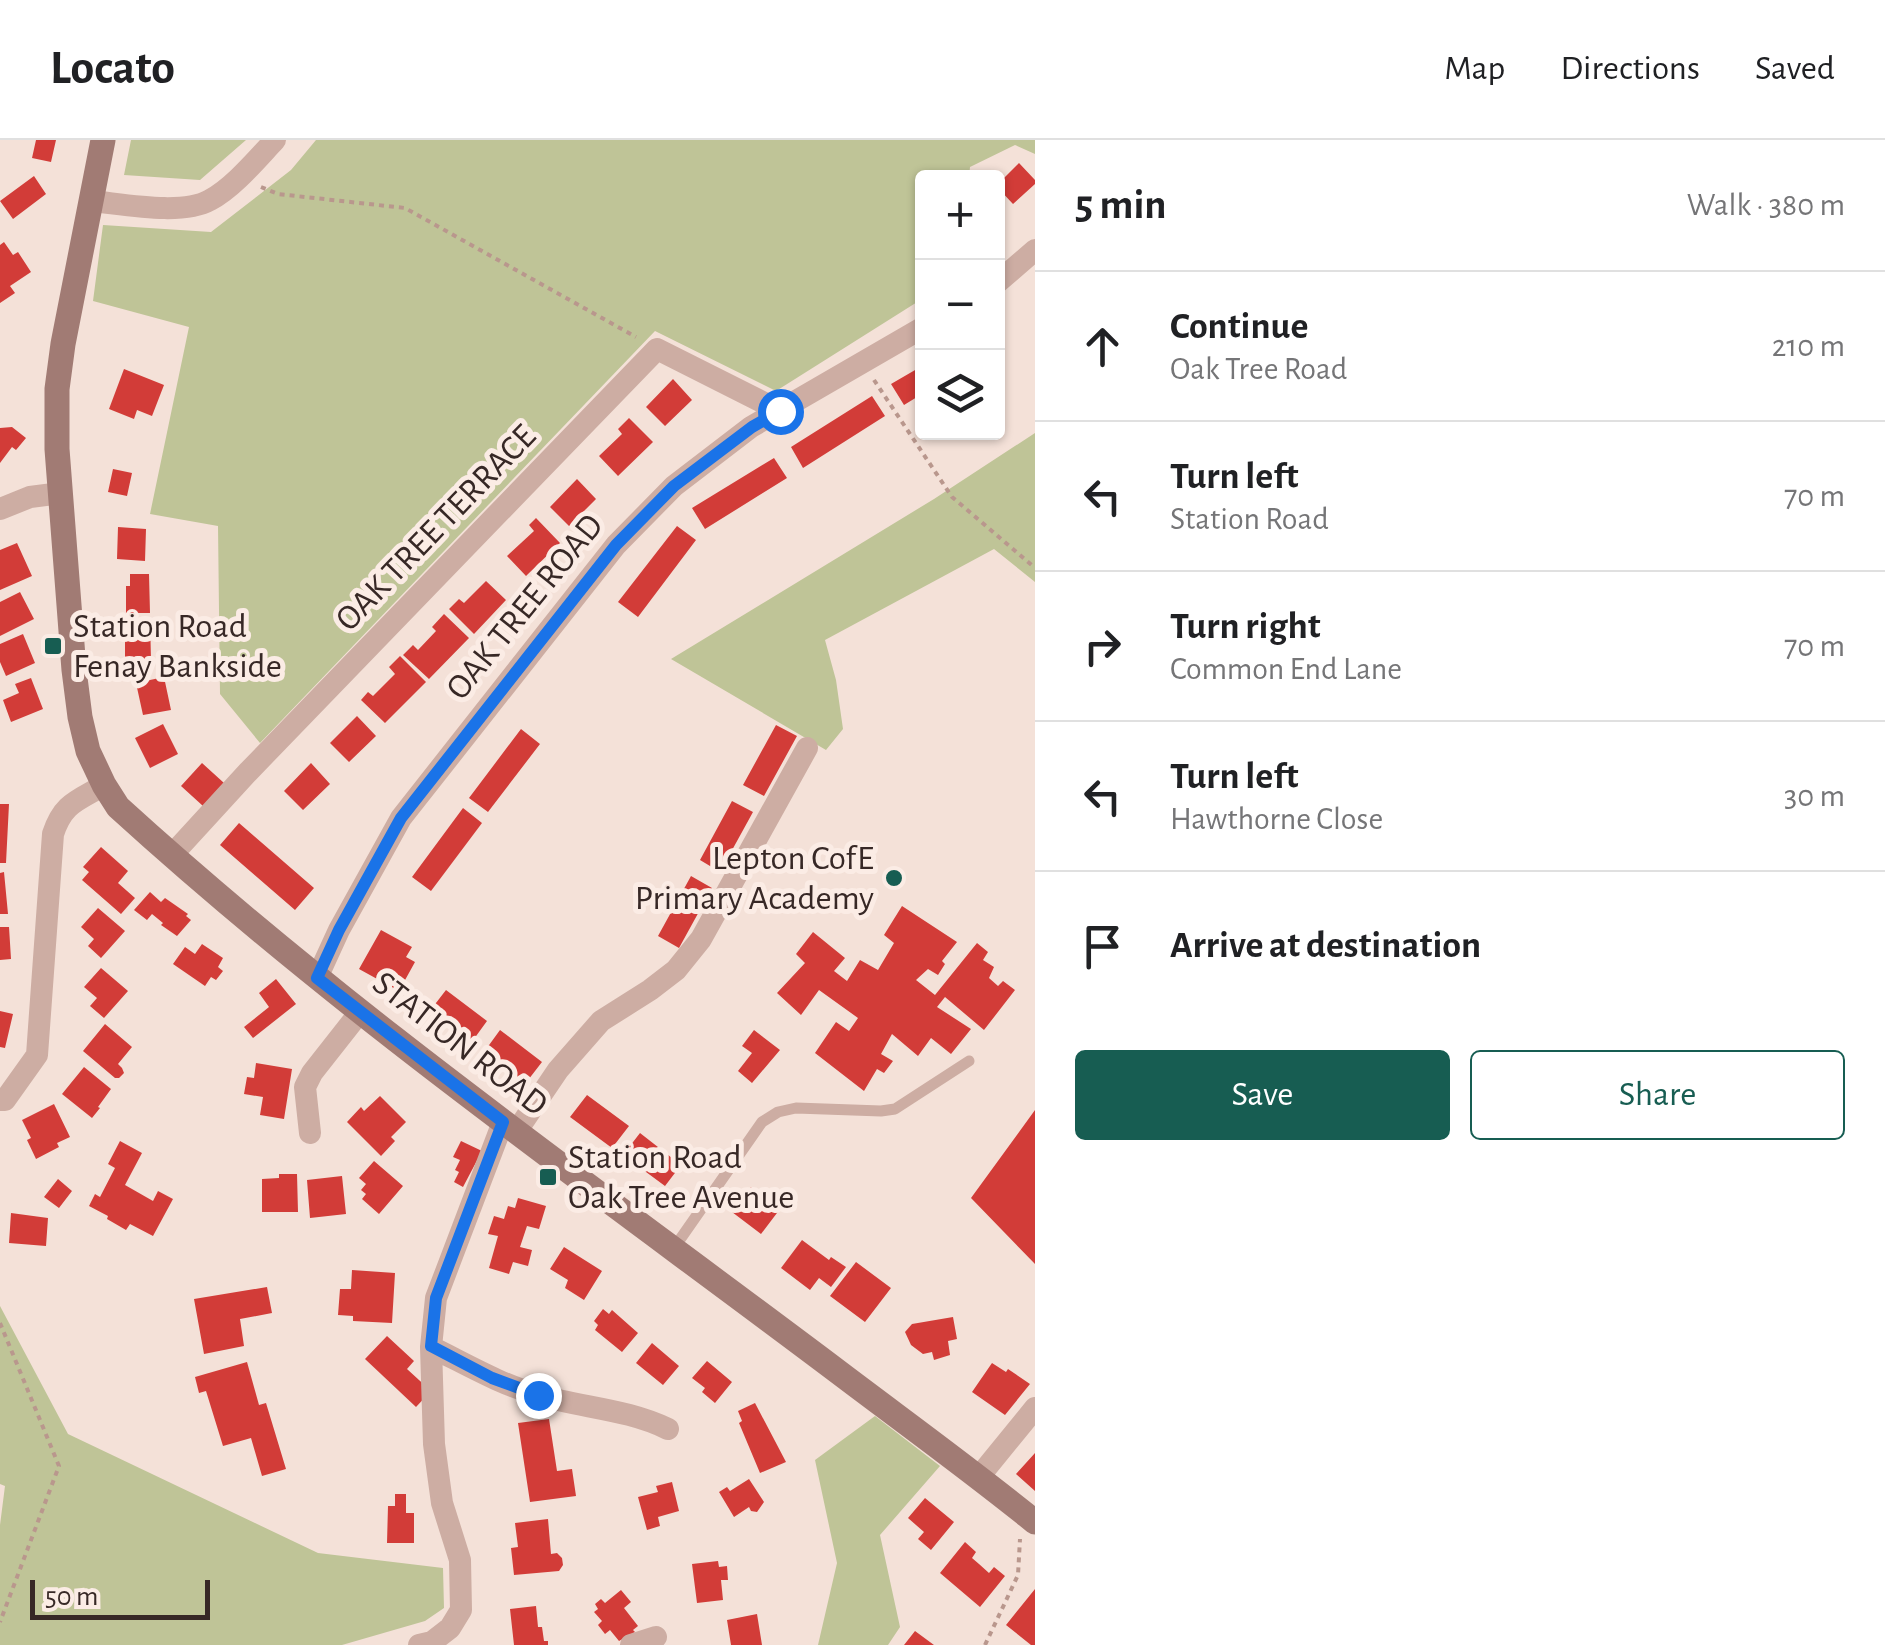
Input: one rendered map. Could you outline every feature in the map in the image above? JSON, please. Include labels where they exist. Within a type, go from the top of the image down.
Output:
[{"type":"street","name":"STATION ROAD","points":[[103,140],[68,315],[57,389],[57,449],[80,717],[88,751],[118,807],[360,1012],[1031,1519]]},
{"type":"street","points":[[91,201],[182,208],[210,201],[275,140]]},
{"type":"street","points":[[1005,276],[1035,250]]},
{"type":"street","name":"OAK TREE ROAD","points":[[317,978],[401,818],[616,545],[674,486],[752,427],[915,332]]},
{"type":"street","points":[[657,350],[780,411]]},
{"type":"street","name":"OAK TREE TERRACE","points":[[172,856],[248,772],[657,350]]},
{"type":"street","points":[[0,509],[30,498],[61,493]]},
{"type":"street","points":[[419,1645],[451,1637],[462,1610],[460,1560],[442,1503],[434,1444],[431,1346],[436,1298],[509,1127],[602,1021],[676,970],[700,938],[807,748]]},
{"type":"street","points":[[0,1100],[4,1100],[37,1055],[53,834],[59,816],[104,785]]},
{"type":"street","points":[[310,1133],[305,1087],[360,1012]]},
{"type":"street","points":[[431,1346],[492,1378],[538,1395],[644,1417],[668,1429]]},
{"type":"street","points":[[978,1478],[1035,1408]]},
{"type":"street","points":[[631,1645],[656,1638]]},
{"type":"lane","points":[[674,1248],[762,1122],[778,1112],[796,1108],[895,1109],[969,1061]]},
{"type":"path","points":[[239,177],[278,194],[405,208],[657,350]]},
{"type":"path","points":[[862,363],[952,497],[1035,568]]},
{"type":"path","points":[[0,1323],[59,1466],[0,1622]]},
{"type":"path","points":[[985,1645],[1018,1575],[1020,1534],[1031,1519]]},
{"type":"green space","points":[[131,140],[246,140],[200,180],[124,175]]},
{"type":"green space","points":[[316,140],[1035,140],[1035,154],[1015,145],[970,170],[915,170],[915,303],[776,391],[655,331],[260,743],[220,694],[218,526],[150,514],[189,327],[93,301],[103,225],[211,232],[291,170]]},
{"type":"green space","points":[[1035,433],[1035,582],[994,549],[825,640],[843,729],[826,750],[671,659],[934,499]]},
{"type":"green space","points":[[0,1306],[68,1434],[318,1553],[443,1568],[444,1608],[425,1621],[342,1645],[0,1645],[0,1525],[5,1486],[0,1484]]},
{"type":"green space","points":[[875,1416],[940,1466],[880,1535],[900,1627],[888,1645],[818,1645],[837,1563],[815,1460]]},
{"type":"building","points":[[36,140],[56,140],[51,162],[32,158]]},
{"type":"building","points":[[1019,163],[1035,184],[1013,204],[1005,195],[1005,177]]},
{"type":"building","points":[[34,176],[46,194],[13,219],[0,201]]},
{"type":"building","points":[[4,242],[13,255],[18,252],[31,272],[10,286],[15,293],[0,303],[0,245]]},
{"type":"building","points":[[124,369],[164,385],[152,416],[137,410],[134,419],[109,409]]},
{"type":"building","points":[[915,370],[915,398],[904,405],[891,384]]},
{"type":"building","points":[[673,379],[692,400],[665,426],[646,407]]},
{"type":"building","points":[[872,396],[885,416],[803,468],[791,447]]},
{"type":"building","points":[[629,418],[653,442],[618,476],[599,456],[622,434],[618,429]]},
{"type":"building","points":[[12,427],[26,438],[16,450],[12,447],[0,463],[0,428]]},
{"type":"building","points":[[774,458],[787,478],[705,529],[692,508]]},
{"type":"building","points":[[113,469],[132,473],[127,496],[108,492]]},
{"type":"building","points":[[577,479],[596,499],[569,526],[550,507]]},
{"type":"building","points":[[536,518],[560,543],[526,576],[507,556],[534,531],[529,525]]},
{"type":"building","points":[[677,526],[696,540],[638,617],[618,602]]},
{"type":"building","points":[[118,527],[146,529],[145,561],[117,559]]},
{"type":"building","points":[[17,543],[32,576],[0,590],[0,550]]},
{"type":"building","points":[[130,574],[149,574],[150,613],[126,613]]},
{"type":"building","points":[[486,581],[506,600],[474,634],[449,609],[459,599],[464,603]]},
{"type":"building","points":[[20,592],[34,619],[0,636],[0,602]]},
{"type":"building","points":[[444,614],[469,638],[429,679],[403,655],[413,645],[418,650],[436,631],[432,627]]},
{"type":"building","points":[[129,619],[150,619],[151,660],[125,660]]},
{"type":"building","points":[[23,634],[35,663],[6,676],[0,662],[0,644]]},
{"type":"building","points":[[400,656],[426,682],[385,723],[361,700],[368,692],[373,696],[395,674],[389,667]]},
{"type":"building","points":[[164,677],[171,710],[143,715],[136,683]]},
{"type":"building","points":[[31,678],[43,709],[11,722],[3,700],[19,693],[15,684]]},
{"type":"building","points":[[357,716],[376,736],[349,762],[330,743]]},
{"type":"building","points":[[163,724],[178,754],[150,768],[135,738]]},
{"type":"building","points":[[776,725],[797,736],[764,796],[743,785]]},
{"type":"building","points":[[521,729],[540,744],[488,812],[469,798]]},
{"type":"building","points":[[202,763],[224,783],[203,806],[181,786]]},
{"type":"building","points":[[311,763],[330,784],[303,810],[284,791]]},
{"type":"building","points":[[732,801],[753,812],[720,872],[700,860]]},
{"type":"building","points":[[0,804],[9,804],[6,863],[0,863]]},
{"type":"building","points":[[463,808],[482,823],[431,891],[412,877]]},
{"type":"building","points":[[239,823],[314,888],[295,910],[220,845]]},
{"type":"building","points":[[101,847],[128,871],[118,883],[135,898],[121,914],[82,880],[89,872],[83,867]]},
{"type":"building","points":[[4,872],[8,914],[0,914],[0,873]]},
{"type":"building","points":[[691,876],[712,888],[679,948],[658,936]]},
{"type":"building","points":[[150,892],[161,902],[165,898],[188,914],[191,920],[177,936],[152,914],[147,920],[134,910]]},
{"type":"building","points":[[902,906],[957,942],[942,961],[945,964],[938,975],[928,969],[916,980],[935,995],[977,943],[988,952],[983,960],[994,967],[989,978],[998,986],[1003,981],[1015,990],[984,1030],[945,997],[937,1007],[971,1029],[951,1054],[931,1038],[918,1056],[892,1034],[881,1054],[893,1061],[884,1073],[877,1069],[864,1091],[815,1053],[836,1022],[849,1031],[858,1018],[819,990],[801,1015],[777,993],[805,963],[796,954],[813,932],[845,958],[834,971],[847,981],[860,960],[878,970],[894,943],[884,935]]},
{"type":"building","points":[[98,908],[125,931],[101,958],[88,946],[94,939],[81,927]]},
{"type":"building","points":[[0,927],[9,927],[11,959],[0,960]]},
{"type":"building","points":[[381,930],[412,947],[406,957],[415,962],[399,991],[359,969]]},
{"type":"building","points":[[202,944],[223,958],[218,967],[223,971],[216,980],[211,977],[205,986],[173,964],[185,947],[195,954]]},
{"type":"building","points":[[101,968],[128,991],[104,1018],[90,1006],[97,998],[84,987]]},
{"type":"building","points":[[276,979],[296,1004],[253,1038],[244,1027],[269,1007],[259,993]]},
{"type":"building","points":[[446,990],[487,1021],[471,1043],[429,1012]]},
{"type":"building","points":[[0,1011],[13,1014],[5,1048],[0,1047]]},
{"type":"building","points":[[105,1024],[132,1047],[118,1064],[124,1073],[119,1078],[83,1051]]},
{"type":"building","points":[[500,1030],[542,1062],[525,1084],[484,1052]]},
{"type":"building","points":[[754,1030],[780,1050],[752,1083],[738,1071],[752,1053],[742,1046]]},
{"type":"building","points":[[256,1063],[292,1069],[284,1119],[260,1115],[263,1097],[244,1094],[247,1077],[254,1078]]},
{"type":"building","points":[[84,1067],[111,1089],[92,1118],[62,1094]]},
{"type":"building","points":[[587,1095],[629,1126],[612,1148],[570,1117]]},
{"type":"building","points":[[380,1096],[406,1122],[391,1137],[395,1141],[381,1156],[347,1122],[361,1107],[364,1111]]},
{"type":"building","points":[[54,1104],[70,1137],[36,1159],[22,1120]]},
{"type":"building","points":[[1035,1110],[1035,1264],[971,1198]]},
{"type":"building","points":[[640,1133],[681,1165],[665,1186],[623,1155]]},
{"type":"building","points":[[120,1141],[142,1153],[125,1185],[153,1201],[158,1191],[173,1199],[153,1236],[130,1224],[126,1230],[89,1206],[95,1194],[100,1197],[115,1168],[108,1164]]},
{"type":"building","points":[[461,1141],[482,1151],[463,1187],[454,1182],[460,1160],[453,1157]]},
{"type":"building","points":[[374,1161],[403,1186],[379,1214],[362,1199],[366,1194],[361,1190],[366,1184],[359,1178]]},
{"type":"building","points":[[279,1174],[297,1174],[298,1212],[262,1212],[262,1179],[279,1178]]},
{"type":"building","points":[[342,1176],[346,1214],[310,1218],[307,1180]]},
{"type":"building","points":[[58,1179],[72,1191],[59,1208],[44,1197]]},
{"type":"building","points":[[751,1187],[780,1209],[761,1234],[732,1212]]},
{"type":"building","points":[[518,1198],[546,1206],[539,1229],[527,1226],[520,1247],[532,1250],[528,1266],[513,1262],[509,1274],[489,1268],[498,1236],[488,1234],[494,1216],[504,1219],[508,1206],[515,1208]]},
{"type":"building","points":[[11,1213],[48,1218],[46,1246],[9,1243]]},
{"type":"building","points":[[802,1240],[846,1267],[831,1287],[819,1278],[810,1290],[781,1268]]},
{"type":"building","points":[[564,1247],[602,1271],[584,1300],[565,1288],[568,1280],[550,1269]]},
{"type":"building","points":[[856,1262],[891,1288],[865,1322],[830,1296]]},
{"type":"building","points":[[352,1270],[395,1273],[392,1323],[353,1321],[353,1316],[338,1315],[340,1289],[351,1289]]},
{"type":"building","points":[[267,1287],[272,1313],[240,1319],[244,1346],[204,1354],[194,1299]]},
{"type":"building","points":[[603,1309],[609,1314],[612,1310],[638,1333],[622,1352],[595,1330],[598,1325],[594,1321]]},
{"type":"building","points":[[953,1317],[957,1339],[948,1341],[950,1355],[934,1360],[932,1352],[923,1354],[911,1345],[905,1332],[912,1324]]},
{"type":"building","points":[[387,1336],[414,1361],[407,1369],[431,1391],[416,1407],[365,1359]]},
{"type":"building","points":[[652,1343],[679,1366],[663,1385],[636,1363]]},
{"type":"building","points":[[707,1361],[732,1382],[715,1403],[692,1378]]},
{"type":"building","points":[[247,1362],[259,1405],[266,1403],[286,1469],[262,1476],[251,1438],[223,1446],[206,1391],[199,1393],[195,1377]]},
{"type":"building","points":[[992,1363],[1030,1384],[1005,1415],[972,1392]]},
{"type":"building","points":[[755,1403],[786,1462],[760,1473],[739,1423],[742,1421],[738,1411]]},
{"type":"building","points":[[549,1419],[557,1471],[572,1469],[576,1496],[530,1502],[518,1423]]},
{"type":"building","points":[[1035,1453],[1035,1491],[1016,1474]]},
{"type":"building","points":[[749,1479],[764,1502],[757,1512],[749,1507],[734,1517],[719,1492],[727,1487],[730,1491]]},
{"type":"building","points":[[672,1482],[679,1511],[658,1517],[660,1526],[647,1530],[638,1497],[658,1492],[656,1486]]},
{"type":"building","points":[[395,1494],[406,1494],[406,1513],[414,1513],[414,1543],[387,1543],[388,1506],[395,1506]]},
{"type":"building","points":[[925,1498],[954,1522],[931,1550],[918,1539],[924,1532],[908,1518]]},
{"type":"building","points":[[548,1519],[551,1554],[557,1553],[563,1565],[559,1571],[514,1575],[511,1548],[518,1547],[515,1523]]},
{"type":"building","points":[[965,1542],[976,1552],[972,1558],[989,1573],[994,1567],[1005,1576],[980,1607],[940,1573]]},
{"type":"building","points":[[718,1561],[719,1567],[727,1566],[728,1580],[721,1580],[723,1600],[697,1603],[692,1564]]},
{"type":"building","points":[[1035,1589],[1035,1645],[1031,1645],[1006,1625]]},
{"type":"building","points":[[621,1590],[631,1602],[624,1608],[638,1626],[619,1641],[610,1630],[605,1634],[598,1625],[602,1621],[594,1612],[601,1599],[605,1603]]},
{"type":"building","points":[[536,1606],[538,1627],[542,1627],[548,1645],[514,1645],[510,1609]]},
{"type":"building","points":[[757,1614],[762,1645],[731,1645],[727,1620]]},
{"type":"building","points":[[915,1631],[934,1645],[904,1645]]},
{"type":"place","name":"Station Road Fenay Bankside","points":[[53,646]]},
{"type":"place","name":"Lepton CofE Primary Academy","points":[[894,878]]},
{"type":"place","name":"Station Road Oak Tree Avenue","points":[[548,1177]]},
{"type":"route","points":[[538,1395],[492,1378],[431,1346],[436,1298],[503,1122],[317,978],[401,818],[616,545],[674,486],[752,427],[780,411]]}]
